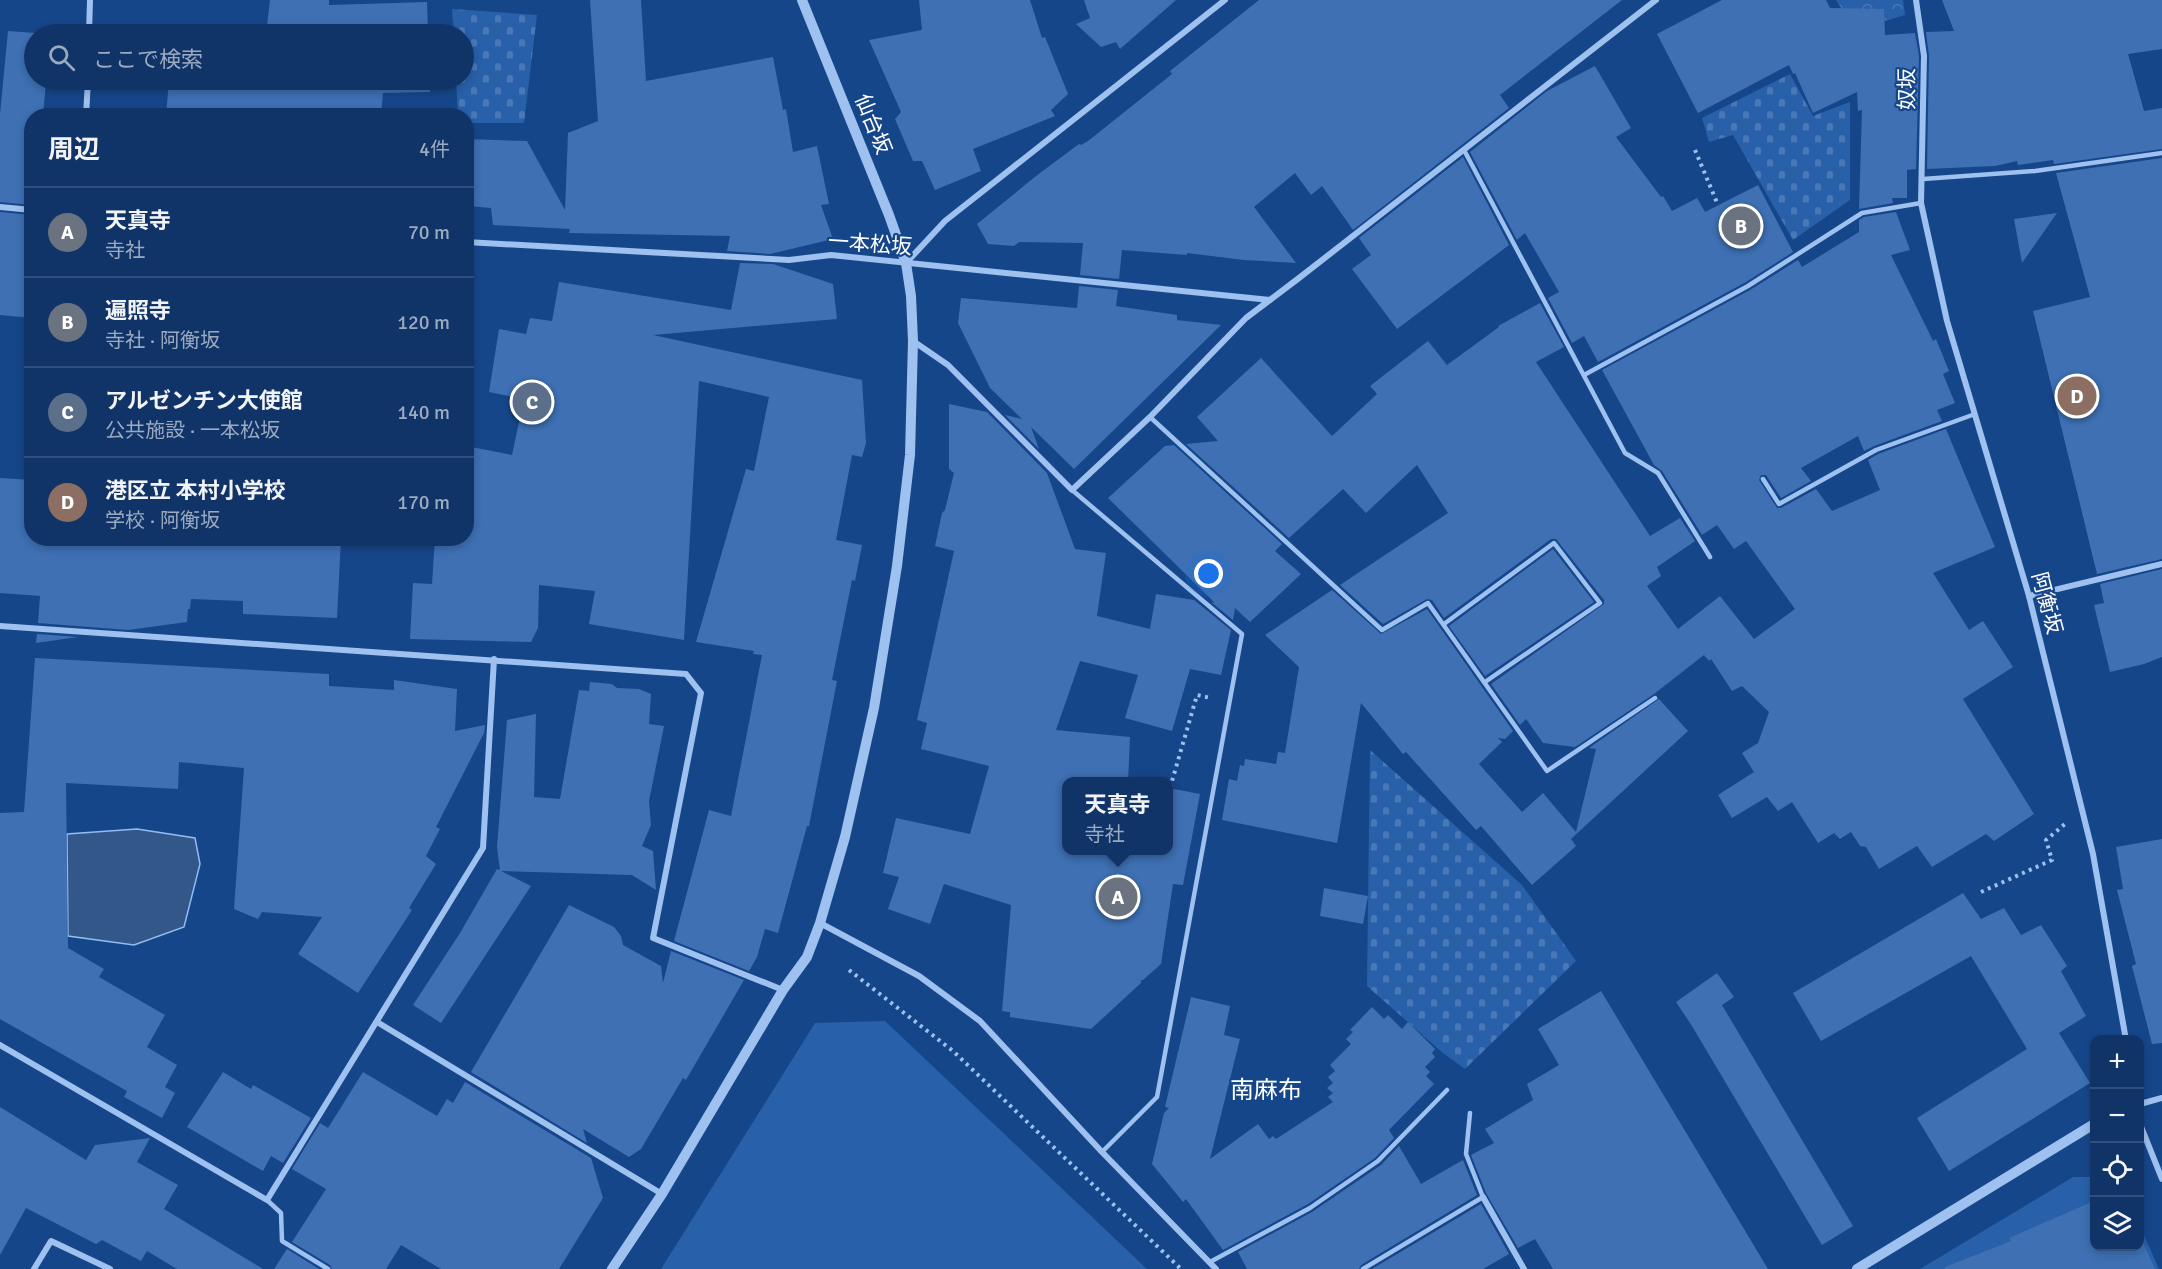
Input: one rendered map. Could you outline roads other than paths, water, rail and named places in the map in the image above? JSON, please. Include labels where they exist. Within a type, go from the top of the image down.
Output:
[{"type":"street","points":[[89,24],[90,0]]},
{"type":"street","name":"仙台坂","points":[[612,1269],[662,1194],[783,990],[807,957],[820,923],[845,837],[878,686],[897,566],[910,455],[913,341],[911,296],[906,263],[889,215],[802,0]]},
{"type":"street","points":[[906,263],[945,221],[1225,0]]},
{"type":"street","points":[[913,341],[948,365],[1072,490],[1150,417],[1246,318],[1656,0]]},
{"type":"street","name":"奴坂","points":[[1916,0],[1924,56],[1923,178]]},
{"type":"street","points":[[86,108],[87,90]]},
{"type":"street","name":"阿衡坂","points":[[1923,178],[1922,203],[1947,321],[2029,596],[2093,854],[2125,1035]]},
{"type":"street","points":[[0,207],[24,209]]},
{"type":"street","name":"一本松坂","points":[[474,242],[789,260],[831,255],[1271,300]]},
{"type":"street","points":[[2029,596],[2162,564]]},
{"type":"street","points":[[0,626],[686,674],[701,693],[653,938],[783,990]]},
{"type":"street","points":[[0,1045],[267,1200],[483,848],[494,659]]},
{"type":"street","points":[[820,923],[919,976],[980,1021],[1102,1152],[1216,1269]]},
{"type":"street","points":[[377,1022],[662,1194]]},
{"type":"street","points":[[2144,1103],[2162,1098]]},
{"type":"street","points":[[1857,1269],[2090,1126]]},
{"type":"street","points":[[2144,1136],[2162,1179]]},
{"type":"street","points":[[1483,1197],[1524,1269]]},
{"type":"street","points":[[34,1269],[51,1241],[110,1269]]},
{"type":"lane","points":[[1464,150],[1625,453],[1658,473],[1710,557]]},
{"type":"lane","points":[[1923,178],[2035,171],[2162,153]]},
{"type":"lane","points":[[1584,375],[1748,286],[1862,213],[1922,203]]},
{"type":"lane","points":[[1763,479],[1779,504],[1876,450],[1975,414]]},
{"type":"lane","points":[[1150,417],[1382,630],[1428,603],[1547,771],[1654,698]]},
{"type":"lane","points":[[1072,490],[1242,634],[1157,1097],[1102,1152]]},
{"type":"lane","points":[[1444,624],[1554,543],[1600,603],[1485,682]]},
{"type":"lane","points":[[1210,1262],[1310,1208],[1378,1161],[1447,1090]]},
{"type":"lane","points":[[1363,1269],[1483,1197],[1466,1154],[1470,1113]]},
{"type":"lane","points":[[267,1200],[281,1213],[282,1241],[328,1269]]},
{"type":"place","name":"遍照寺","points":[[1741,226]]},
{"type":"place","name":"港区立 本村小学校","points":[[2077,396]]},
{"type":"place","name":"アルゼンチン大使館","points":[[532,402]]},
{"type":"place","name":"天真寺","points":[[1118,897]]},
{"type":"district","name":"南麻布","points":[[1266,1090]]}]
